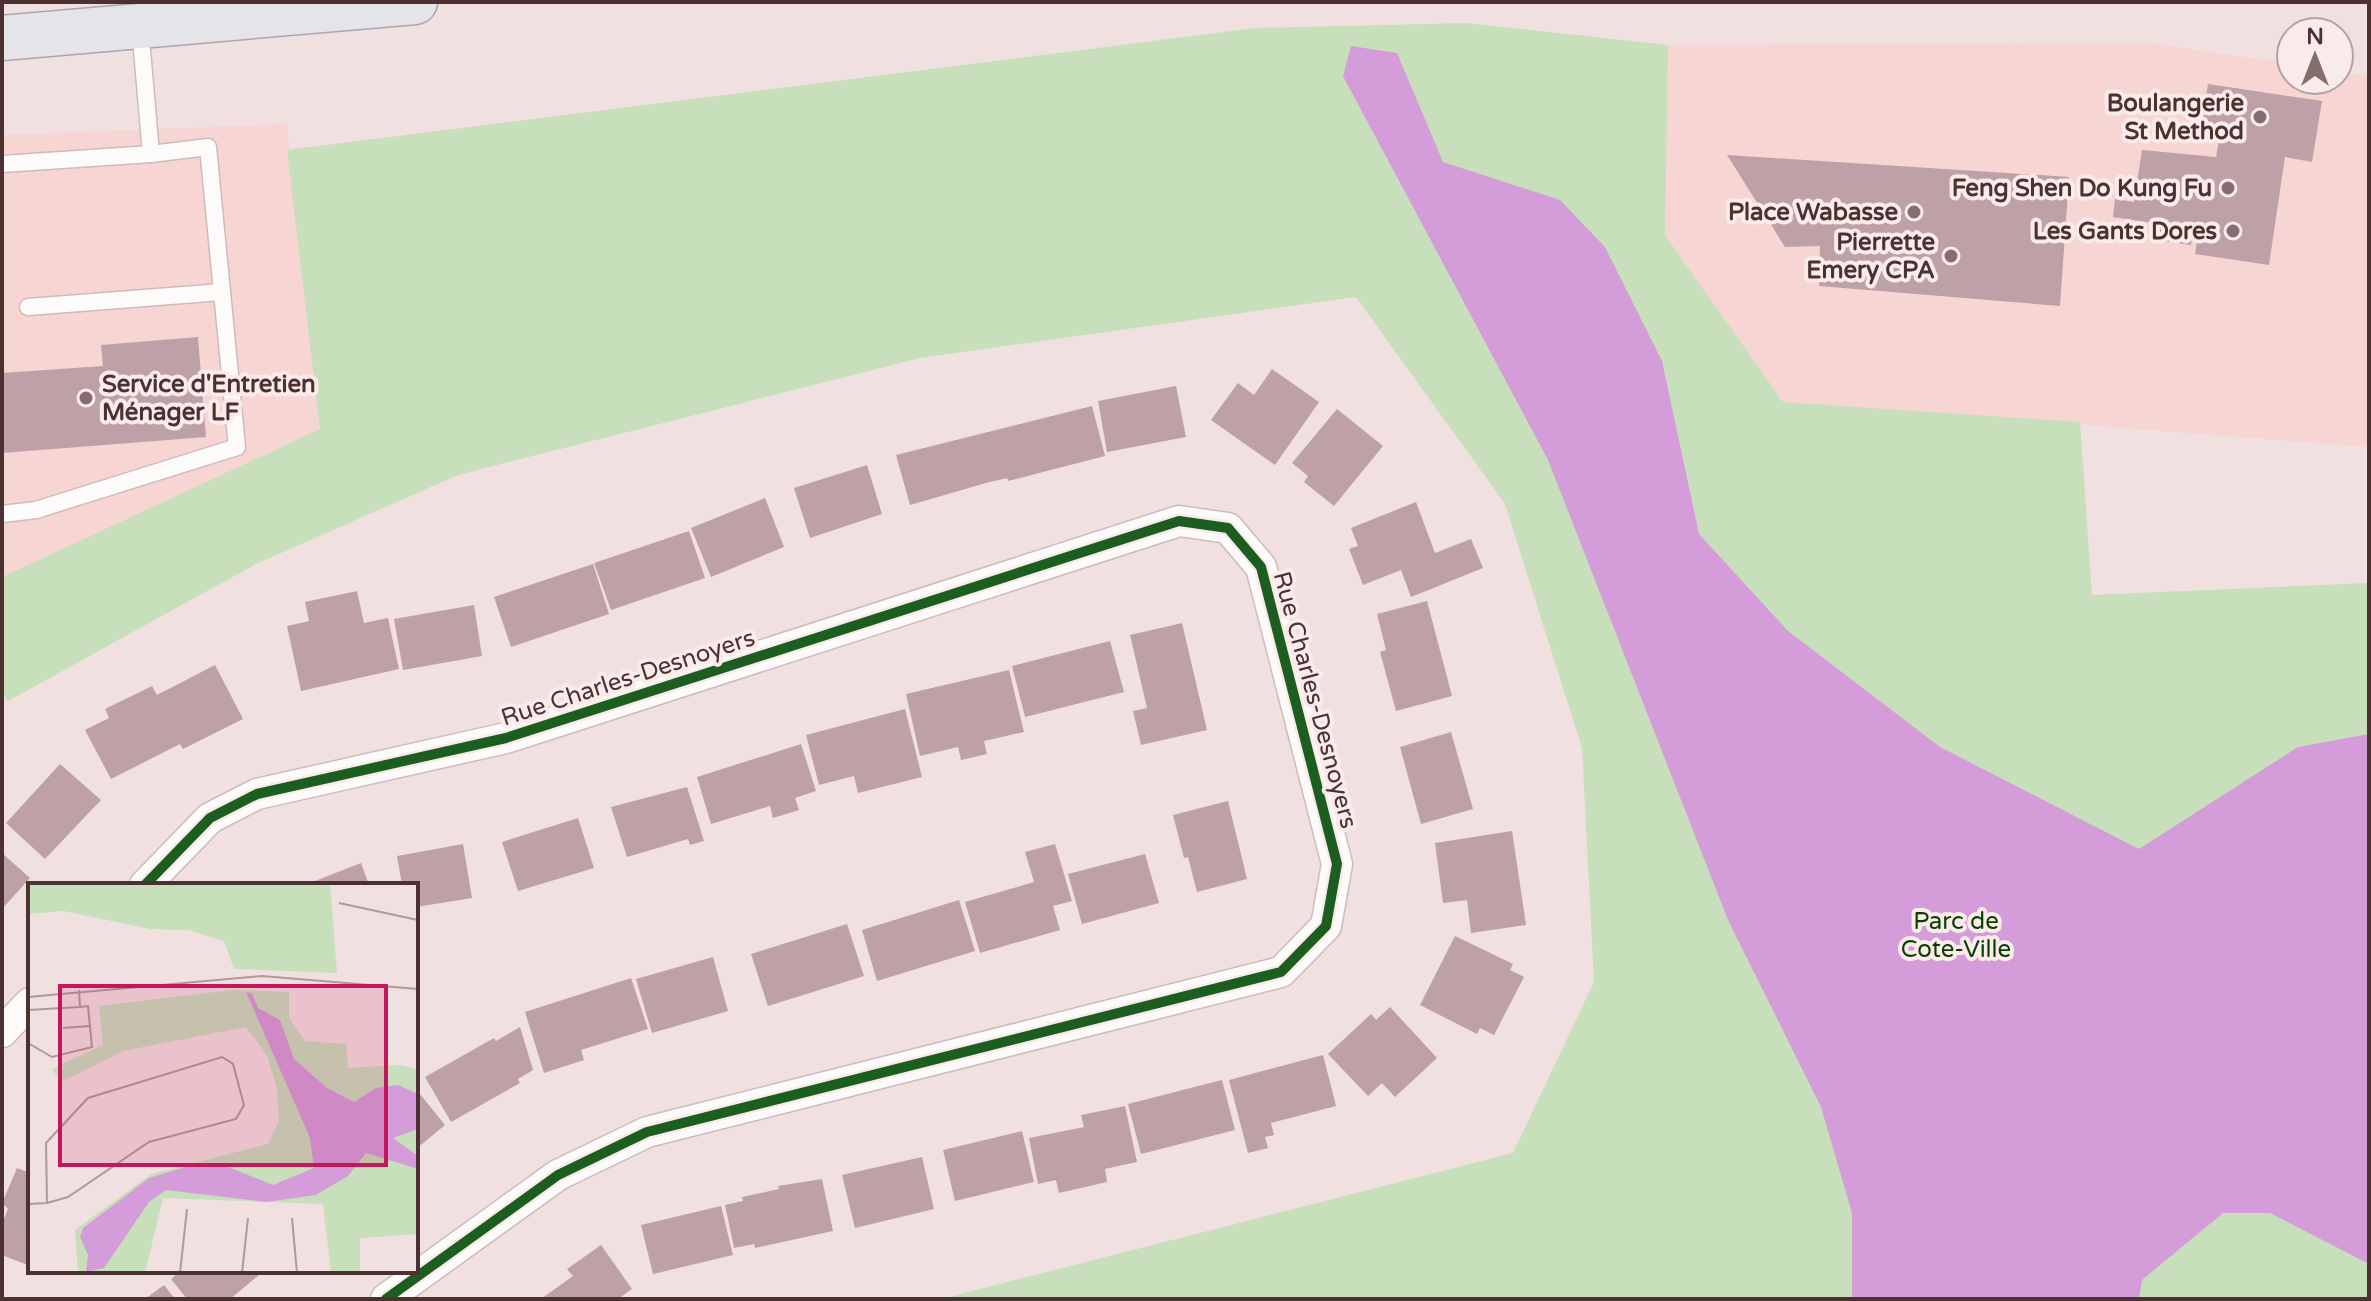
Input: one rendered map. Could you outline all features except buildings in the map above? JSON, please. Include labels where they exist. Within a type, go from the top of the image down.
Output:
[{"type":"main road","points":[[6,37],[415,2]]},
{"type":"street","name":"Rue Charles-Desnoyers","points":[[147,883],[210,818],[257,794],[506,738],[1179,521],[1228,528],[1261,567],[1337,864],[1326,926],[1281,972],[647,1132],[558,1175],[386,1299]]},
{"type":"street","points":[[2,1032],[28,1005]]},
{"type":"lane","points":[[140,26],[151,154]]},
{"type":"lane","points":[[2,164],[208,147],[237,447],[36,510],[2,514]]},
{"type":"lane","points":[[28,307],[222,292]]},
{"type":"shaded area","points":[[2150,43],[2275,62],[2275,96],[2355,96],[2355,74],[2369,76],[2369,447],[1783,402],[1665,235],[1668,45]]},
{"type":"shaded area","points":[[1351,46],[1397,53],[1443,162],[1560,200],[1605,247],[1662,361],[1699,534],[1788,631],[1940,747],[2139,849],[2298,747],[2369,734],[2369,1264],[2270,1213],[2223,1213],[2142,1280],[2139,1299],[1852,1299],[1852,1213],[1821,1107],[1728,920],[1548,460],[1343,76]]},
{"type":"shaded area","points":[[287,124],[320,429],[2,577],[2,135]]},
{"type":"green space","name":"Parc de Cote-Ville","points":[[1466,23],[1668,45],[1665,235],[1783,402],[2080,422],[2092,595],[2369,583],[2369,1299],[941,1299],[1513,1153],[1594,982],[1582,748],[1505,504],[1356,297],[920,358],[458,475],[256,564],[8,701],[2,692],[2,577],[320,429],[287,150],[1256,28]]},
{"type":"cycle path","points":[[147,883],[210,818],[257,794],[506,738],[1179,521],[1228,528],[1261,567],[1337,864],[1326,926],[1281,972],[647,1132],[558,1175],[386,1299]]},
{"type":"place","name":"Boulangerie St Method","points":[[2260,117]]},
{"type":"place","name":"Feng Shen Do Kung Fu","points":[[2228,188]]},
{"type":"place","name":"Place Wabasse","points":[[1914,212]]},
{"type":"place","name":"Les Gants Dores","points":[[2233,231]]},
{"type":"place","name":"Pierrette Emery CPA","points":[[1951,256]]},
{"type":"place","name":"Service d'Entretien Ménager LF","points":[[86,398]]}]
